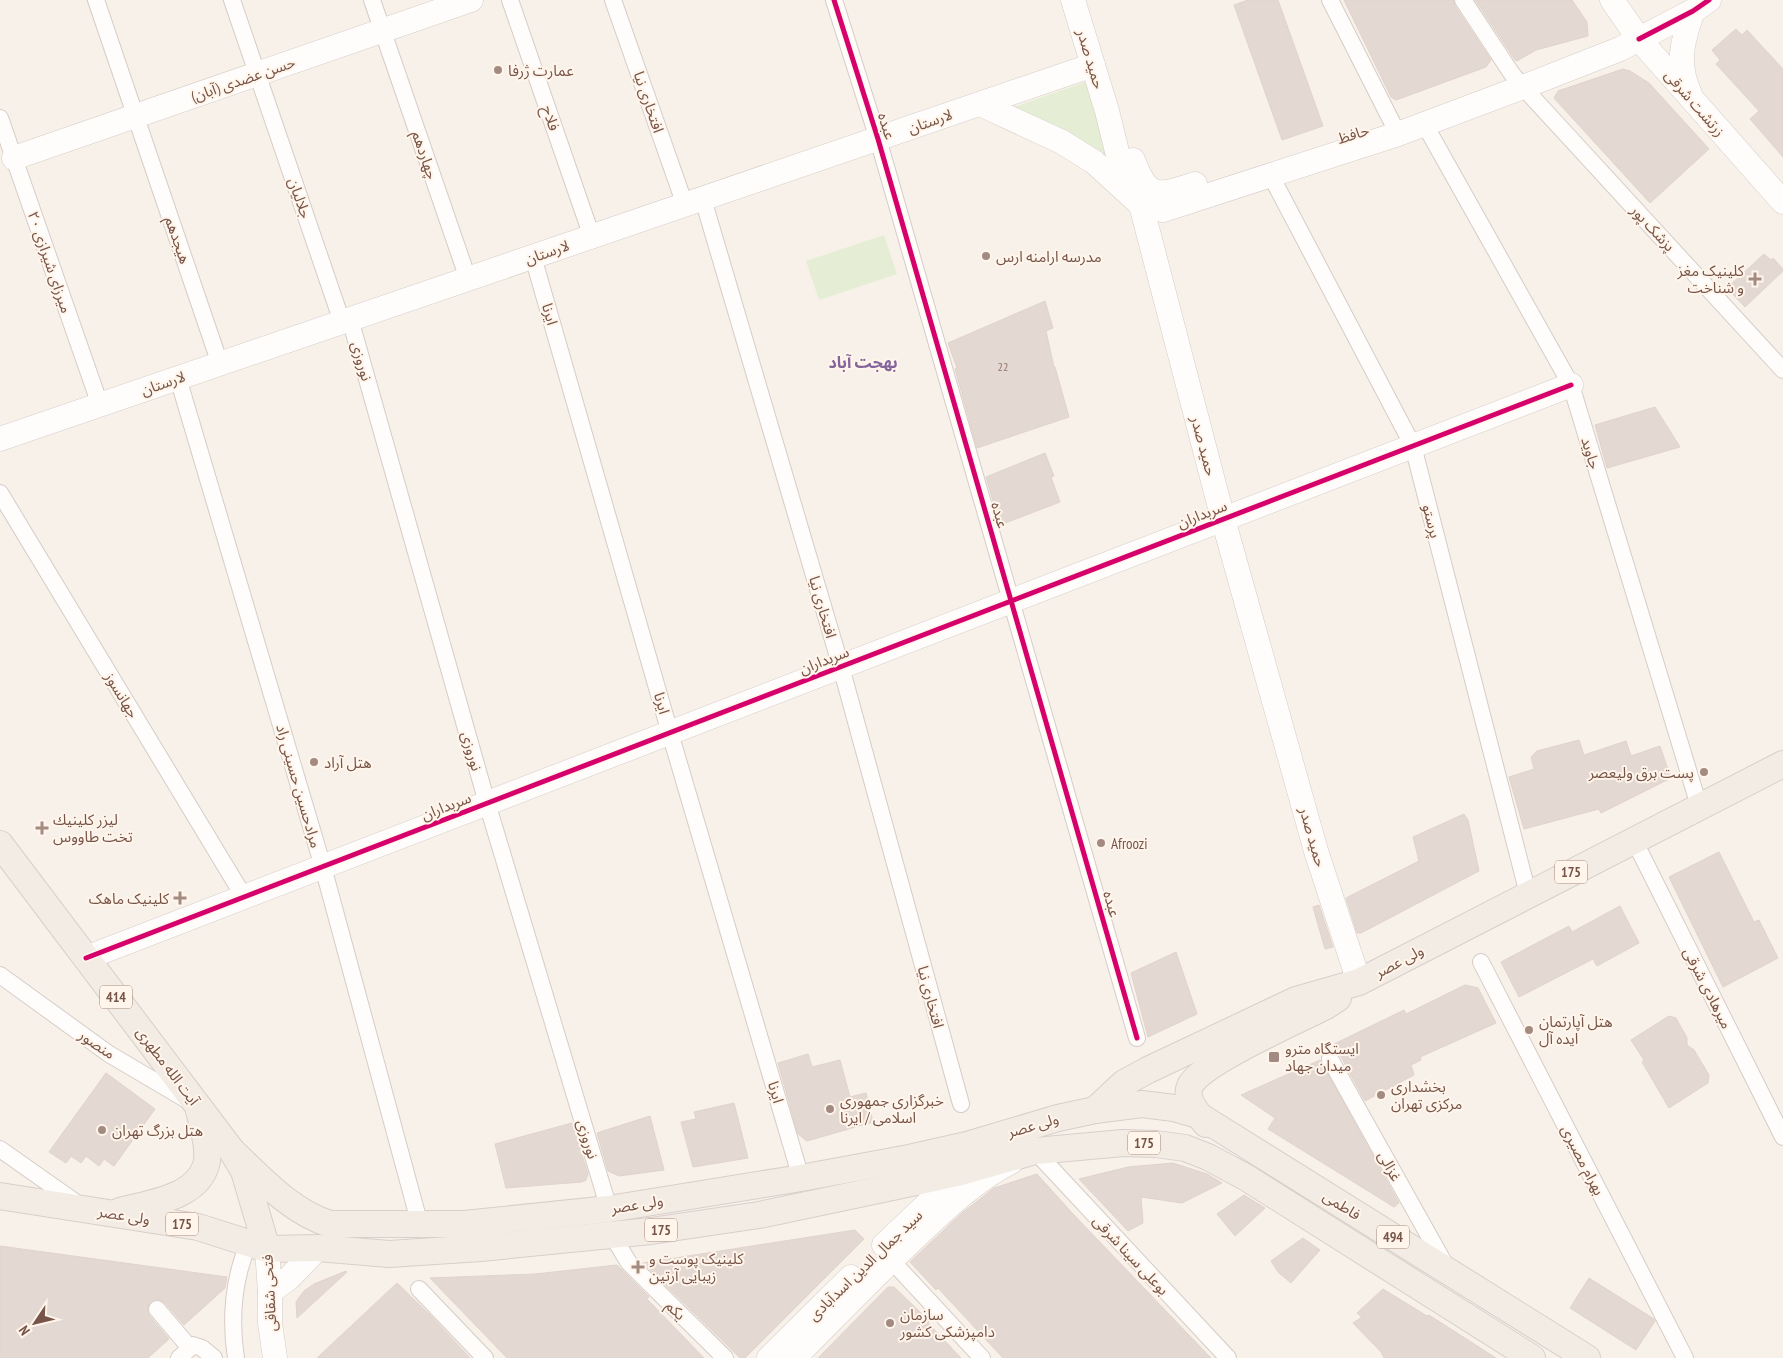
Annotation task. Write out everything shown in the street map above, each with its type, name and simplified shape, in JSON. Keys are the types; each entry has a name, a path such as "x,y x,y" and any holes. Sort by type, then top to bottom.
{"main road":[{"name":"حسن عضدی (آبان)","path":"14,158 471,0"},
{"name":"حمید صدر","path":"1073,0 1107,110 1126,184 1141,204 1223,519 1316,851 1359,982"},
{"name":"زرتشت شرقی","path":"1612,0 1639,39 1783,202"},
{"name":"حافظ","path":"1107,110 1124,135 1144,183 1155,191 1168,193 1267,168 1395,128 1518,80 1620,49 1701,5"},
{"path":"1695,104 1684,80 1682,60 1683,38 1701,5"},
{"name":"لارستان","path":"0,439 1093,65"},
{"path":"980,104 1048,135 1083,154 1107,172 1141,204"},
{"name":"حافظ","path":"1141,204 1156,209 1170,209 1267,168"},
{"name":"سربداران","path":"86,958 1571,385"},
{"name":"ولی عصر","path":"232,1151 281,1195 318,1220 337,1225 420,1225 479,1223 609,1209 801,1178 967,1145 1058,1118 1095,1110 1124,1083 1148,1070 1296,1000 1359,982 1783,764"},
{"name":"آیت الله مطهری","path":"0,844 232,1151 244,1171 259,1240"},
{"name":"494","path":"1247,1178 1199,1116 1191,1102 1189,1095 1190,1087 1207,1068 1217,1061 1326,1006 1359,982"},
{"name":"494","path":"1095,1110 1142,1104 1174,1108 1199,1116"},
{"path":"112,1213 174,1196 188,1189 195,1182 205,1167 207,1160 206,1143 198,1106"},
{"name":"فاطمی","path":"1199,1116 1587,1358"},
{"name":"ولی عصر","path":"0,1196 198,1227 259,1240 318,1248 389,1254 481,1248 612,1235 759,1214 961,1172 1035,1151 1124,1143 1165,1145 1198,1152 1247,1178"},
{"path":"961,1172 967,1161 967,1145"},
{"path":"794,1358 891,1260 964,1194 1000,1168 1035,1151"},
{"name":"سید جمال الدین اسدآبادی","path":"769,1358 961,1172"},
{"name":"فاطمی","path":"1247,1178 1532,1358"},
{"path":"899,1185 916,1186 921,1189 925,1195 926,1205"},
{"name":"فتحی شقاقی","path":"259,1240 270,1292 270,1323 275,1358"},
{"path":"270,1292 289,1278 318,1248"}],"street":[{"name":"هیجدهم","path":"96,0 220,364"},
{"name":"جلالیان","path":"232,0 346,321"},
{"name":"چهاردهم","path":"372,0 468,279"},
{"name":"فلاح","path":"510,0 592,237"},
{"name":"افتخاری نیا","path":"613,0 694,202 841,667 960,1104"},
{"name":"عبده","path":"834,0 878,139 1137,1038"},
{"path":"1330,0 1395,128"},
{"name":"پزشک پور","path":"1463,0 1518,80 1783,370"},
{"name":"میرزای شیرازی ۲۰","path":"0,118 100,405"},
{"name":"جاوید","path":"1422,118 1571,385 1699,806"},
{"name":"پرستو","path":"1267,168 1413,446 1528,894"},
{"name":"ايرنا","path":"533,257 801,1178"},
{"name":"نوروزی","path":"346,321 487,803 609,1209"},
{"name":"مرادحسین حسینی راد","path":"178,378 323,867 420,1225"},
{"name":"جهانسوز","path":"0,493 244,897"},
{"name":"میرهادی شرقی","path":"1634,840 1783,1137"},
{"name":"بهرام مصیری","path":"1481,962 1685,1358"},
{"name":"منصور","path":"0,976 109,1054 198,1106"},
{"name":"غزالی","path":"1330,1059 1450,1272"},
{"path":"0,1149 83,1208"},
{"name":"بوعلی سینا شرقی","path":"1035,1151 1228,1358"},
{"name":"یکم","path":"612,1235 628,1263 725,1358"},
{"path":"236,1358 233,1316 238,1275 259,1240"},
{"path":"891,1260 982,1358"},
{"path":"419,1289 485,1358"},
{"path":"157,1308 185,1353 193,1345 197,1345 214,1358"}],"green space":[{"path":"1088,81 1109,166 1000,112"},
{"path":"884,235 897,274 819,300 806,261"}],"building":[{"path":"1248,0 1278,0 1323,126 1282,140 1234,5"},
{"path":"1344,0 1453,0 1455,6 1491,60 1486,67 1396,100 1391,97"},
{"path":"1475,0 1572,0 1587,22 1588,36 1536,50 1517,61"},
{"path":"1736,29 1742,35 1747,30 1783,69 1783,157 1750,119 1759,111 1716,64 1720,60 1712,50"},
{"path":"1623,69 1630,71 1649,83 1709,149 1650,203 1554,98 1558,91"},
{"name":"کلینیک مغز و شناخت","path":"1764,254 1771,260 1773,258 1783,271 1745,307 1727,288"},
{"path":"1045,301 1053,328 1046,331 1054,367 1069,417 977,448 955,369 957,368 948,343"},
{"path":"1655,407 1680,447 1607,468 1595,425"},
{"path":"1045,453 1054,476 1051,477 1060,502 1000,525 986,477"},
{"path":"1579,740 1584,755 1626,741 1631,756 1660,746 1671,778 1601,813 1599,809 1524,829 1509,777 1534,769 1531,757 1537,751"},
{"path":"1464,814 1468,820 1479,871 1361,933 1357,933 1346,898 1419,861 1413,837"},
{"path":"1719,852 1754,922 1759,920 1778,958 1723,987 1669,877"},
{"path":"1319,905 1333,947 1325,949 1313,907"},
{"path":"1620,906 1639,943 1597,966 1593,959 1519,997 1501,962 1569,926 1572,932"},
{"path":"1176,952 1197,1014 1148,1037 1131,973"},
{"path":"1465,985 1478,988 1496,1023 1420,1057 1421,1060 1411,1065 1414,1075 1365,1101 1334,1044 1404,1010 1406,1014"},
{"path":"1669,1016 1676,1018 1687,1038 1687,1045 1694,1050 1709,1075 1708,1083 1669,1108 1642,1062 1644,1060 1631,1040"},
{"name":"خبرگزاری جمهوری اسلامی / ایرنا","path":"808,1054 812,1067 840,1060 850,1097 866,1093 873,1122 807,1141 798,1134 778,1063"},
{"path":"1320,1060 1399,1203 1394,1207 1268,1129 1275,1118 1241,1095"},
{"name":"هتل بزرگ تهران","path":"106,1073 155,1109 114,1166 104,1159 99,1166 86,1156 81,1163 71,1156 66,1163 49,1152"},
{"path":"734,1103 748,1158 693,1167 681,1122 696,1119 694,1112"},
{"path":"650,1116 664,1170 619,1176 608,1171 597,1133"},
{"path":"572,1123 588,1174 586,1180 582,1182 506,1188 495,1144"},
{"path":"1173,1163 1207,1174 1222,1183 1182,1203 1141,1197 1143,1223 1128,1231 1079,1179 1128,1167"},
{"path":"1037,1174 1211,1358 1003,1358 938,1288 936,1290 910,1262 962,1213 994,1188"},
{"path":"1244,1195 1265,1208 1235,1236 1217,1214"},
{"path":"855,1230 864,1239 745,1358 740,1358 643,1263"},
{"path":"1303,1238 1320,1250 1291,1283 1278,1272 1271,1261"},
{"path":"0,1246 227,1277 225,1288 184,1325 164,1302 156,1299 150,1302 147,1310 149,1315 169,1339 148,1358 0,1358"},
{"path":"617,1265 649,1297 647,1299 704,1358 507,1358 430,1278 535,1274"},
{"path":"346,1271 297,1318 296,1302 304,1291 314,1284"},
{"path":"1589,1278 1654,1319 1655,1321 1636,1350 1570,1308"},
{"path":"397,1283 470,1358 317,1358"},
{"name":"سازمان دامپزشکی کشور","path":"888,1287 894,1287 921,1313 961,1358 818,1358"},
{"path":"1383,1289 1427,1316 1429,1315 1496,1358 1384,1358 1381,1352 1353,1323 1362,1317 1357,1313"}],"cycle path":[{"path":"834,0 878,139 1137,1038"},
{"path":"1639,39 1693,11 1709,0"},
{"path":"86,958 1571,385"}],"place":[{"name":"عمارت ژرفا","path":"498,70"},
{"name":"مدرسه ارامنه ارس","path":"986,256"},
{"name":"کلینیک مغز و شناخت","path":"1755,279"},
{"name":"هتل آراد","path":"314,762"},
{"name":"پست برق ولیعصر","path":"1704,772"},
{"name":"ليزر كلينيك تخت طاووس","path":"42,828"},
{"name":"Afroozi","path":"1101,843"},
{"name":"کلینیک ماهک","path":"180,898"},
{"name":"هتل آپارتمان ایده آل","path":"1529,1030"},
{"name":"ایستگاه مترو میدان جهاد","path":"1274,1057"},
{"name":"بخشداری مرکزی تهران","path":"1381,1095"},
{"name":"خبرگزاری جمهوری اسلامی / ایرنا","path":"830,1109"},
{"name":"هتل بزرگ تهران","path":"102,1130"},
{"name":"کلینیک پوست و زیبایی آرتین","path":"638,1267"},
{"name":"سازمان دامپزشکی کشور","path":"890,1323"}],"district":[{"name":"بهجت آباد","path":"863,362"}]}
